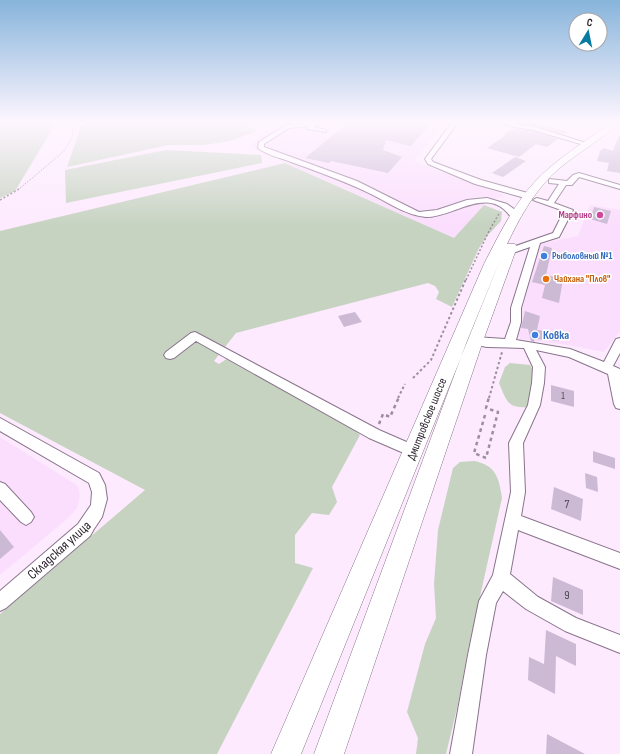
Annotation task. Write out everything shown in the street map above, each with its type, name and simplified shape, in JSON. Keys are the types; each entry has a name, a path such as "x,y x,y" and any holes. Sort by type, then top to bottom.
{"highway":[{"name":"Дмитровское шоссе","path":"329,754 474,341 510,251 549,174 571,156"},
{"name":"Дмитровское шоссе","path":"286,754 327,652 491,264 515,217 580,156"}],"street":[{"path":"282,156 354,184 418,214 427,215 439,213 474,200 495,202 536,199 563,184 569,183 575,176 579,175 620,187"},
{"path":"431,156 428,160 430,163 478,182 569,210 556,235 510,251"},
{"path":"552,181 563,184"},
{"path":"495,202 504,205 513,212 515,217"},
{"path":"506,343 516,322 516,308 536,242"},
{"path":"170,355 195,336 374,434 413,451"},
{"path":"474,341 488,344 506,343 528,345 564,351 580,356 613,372"},
{"path":"620,342 613,372 620,404"},
{"path":"461,754 477,655 488,600 501,578 518,492 516,443 534,405 539,367 528,345"},
{"name":"Складская улица","path":"0,424 94,478 100,487 100,497 97,508 93,518 84,530 0,602"},
{"path":"0,489 26,517"},
{"path":"512,520 620,561"},
{"path":"501,578 532,603 571,625 620,644"}],"path":[{"path":"0,200 22,189 39,172 50,165 59,156"},
{"path":"413,378 431,360 489,231 504,205"},
{"path":"485,414 474,453 486,458 498,412 486,408 506,343"},
{"path":"374,434 384,414 390,417 405,384"}],"shaded area":[{"path":"272,156 418,156 414,161 504,195 484,205 454,238"},
{"path":"590,205 620,210 620,331 604,352 568,345 520,339 517,330 539,244 578,236"},
{"path":"0,437 78,486 80,496 77,508 67,519 0,575"}],"green space":[{"path":"0,156 36,156 15,191 0,198"},
{"path":"71,156 117,156 67,167"},
{"path":"135,156 261,156 262,163 66,203 65,170"},
{"path":"285,163 454,238 484,205 502,212 501,221 487,236 479,248 452,307 436,299 439,292 435,286 428,283 236,333 214,361 219,364 228,358 344,421 360,435 332,487 337,502 329,515 312,513 295,535 295,563 313,568 217,754 0,754 0,614 145,490 0,413 0,231"},
{"path":"510,363 530,365 535,374 527,407 511,405 499,383 505,367"},
{"path":"474,461 492,469 498,479 502,498 446,754 416,754 418,738 407,712 425,644 436,618 434,584 438,530 453,468 460,462"}],"building":[{"path":"307,156 402,157 388,173 331,161 329,163 305,158"},
{"path":"598,156 620,156 620,173 607,171 609,163 597,161"},
{"path":"515,157 526,161 503,177 492,173"},
{"name":"Марфино","path":"594,207 611,211 607,224 590,219"},
{"path":"544,246 552,248 546,275 563,279 559,303 542,298 545,285 532,282"},
{"path":"525,311 540,316 537,330 555,332 559,341 535,339 534,342 531,341 528,329 521,328"},
{"path":"355,312 362,322 344,327 338,316"},
{"path":"551,385 574,391 574,407 551,401"},
{"path":"593,451 615,458 615,469 593,462"},
{"path":"585,473 597,477 598,492 586,488"},
{"path":"554,487 583,499 581,521 551,509"},
{"path":"0,530 14,547 0,559"},
{"path":"553,577 583,590 583,615 551,601"},
{"path":"546,630 576,644 576,666 556,656 555,694 528,680 529,657 544,664"},
{"path":"547,734 585,754 546,754"}],"place":[{"name":"Марфино","path":"600,215"},
{"name":"Рыболовный №1","path":"544,256"},
{"name":"Чайхана \"Плов\"","path":"546,279"},
{"name":"Ковка","path":"535,335"}]}
